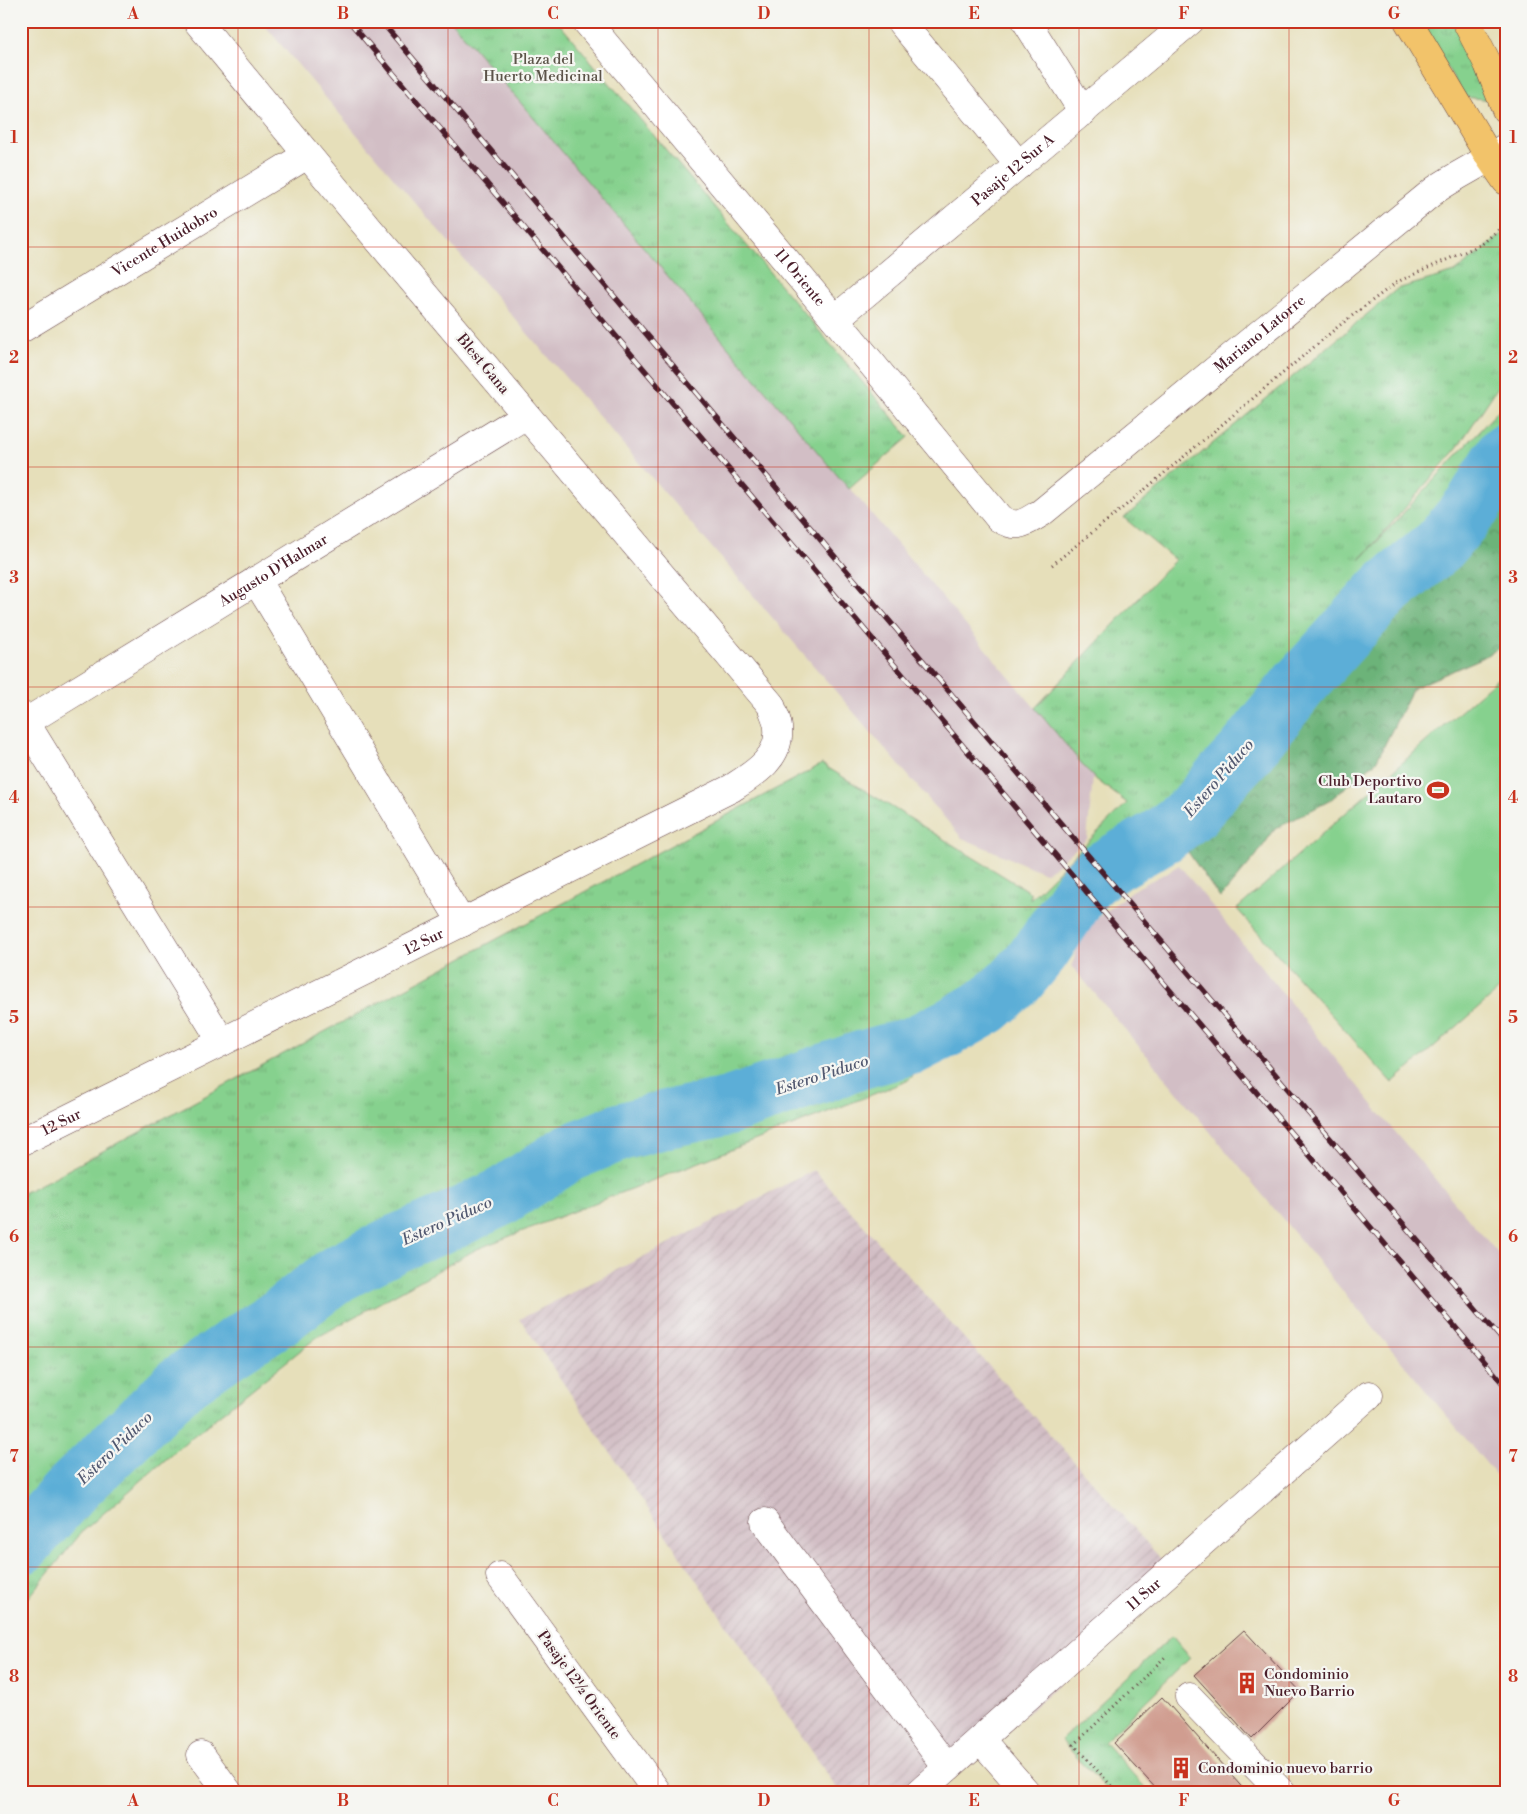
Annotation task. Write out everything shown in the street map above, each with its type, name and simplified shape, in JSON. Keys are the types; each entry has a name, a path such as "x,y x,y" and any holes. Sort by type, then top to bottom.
{"main road":[{"path":"1408,21 1498,152 1506,180"},
{"path":"1466,21 1488,64 1506,110"}],"street":[{"name":"Blest Gana","path":"197,21 307,155 771,705"},
{"name":"11 Oriente","path":"586,21 836,319 998,518 1008,524 1017,525"},
{"path":"900,21 1019,165"},
{"path":"1026,21 1083,112"},
{"name":"Pasaje 12 Sur A","path":"836,319 1190,21"},
{"name":"Mariano Latorre","path":"1017,525 1041,513 1435,190 1498,152"},
{"name":"Vicente Huidobro","path":"21,329 307,155"},
{"name":"Augusto D'Halmar","path":"23,721 526,415"},
{"path":"256,580 462,922"},
{"name":"12 Sur","path":"21,1142 732,788 755,773 771,757 778,744 778,727 771,705"},
{"path":"23,721 222,1042"},
{"name":"11 Sur","path":"919,1793 1369,1395"},
{"path":"765,1522 947,1768"},
{"name":"Pasaje 12½ Oriente","path":"500,1576 658,1793"},
{"path":"1190,1697 1282,1793"},
{"path":"980,1739 1027,1793"},
{"path":"202,1755 229,1793"}],"path":[{"path":"1052,565 1130,502 1340,325 1397,282 1482,244 1506,223"},
{"path":"1118,1793 1074,1745 1165,1657"}],"shaded area":[{"path":"261,21 452,21 1093,777 1087,839 1045,873 962,838 398,183"},
{"path":"1179,865 1381,1115 1506,1263 1506,1487 1072,966 1077,949 1085,933 1097,919 1131,891"},
{"path":"814,1170 1179,1579 936,1793 840,1793 520,1319"}],"green space":[{"name":"Plaza del Huerto Medicinal","path":"451,21 557,21 909,437 849,489"},
{"path":"1419,21 1453,21 1492,100 1465,97"},
{"path":"1504,233 1506,235 1506,375 1457,448 1360,560 1506,402 1506,512 1207,805 1008,994 907,1081 477,1249 316,1338 187,1441 82,1532 21,1607 21,1194 822,764 1031,893 1030,899 1127,803 1093,777 1035,708 1175,560 1124,518 1397,289 1455,272"},
{"path":"1506,481 1506,644 1482,658 1413,688 1376,762 1329,801 1275,829 1256,856 1220,898 1181,842 1204,834 1284,719 1368,632 1459,543"},
{"name":"Club Deportivo Lautaro","path":"1506,671 1506,984 1392,1083 1237,909"},
{"path":"1172,1636 1190,1658 1104,1742 1150,1793 1110,1793 1061,1740"}],"building":[{"name":"Condominio Nuevo Barrio","path":"1244,1630 1300,1691 1252,1739 1194,1675"},
{"name":"Condominio nuevo barrio","path":"1162,1697 1247,1793 1160,1793 1114,1743"}],"waterway":[{"name":"Estero Piduco","path":"21,1546 69,1492 180,1384 277,1319 337,1274 395,1244 501,1197 569,1153 620,1132 667,1119 729,1106 861,1060 914,1045 987,1006 1017,980 1041,951 1085,885 1101,871 1163,835 1194,811 1245,753 1298,686 1384,591 1440,545 1474,504 1506,452"}],"railway":[{"path":"349,21 1506,1387"},
{"path":"381,21 1080,846 1506,1344"}],"place":[{"name":"Club Deportivo Lautaro","path":"1438,790"},
{"name":"Condominio Nuevo Barrio","path":"1247,1683"},
{"name":"Condominio nuevo barrio","path":"1181,1768"}]}
